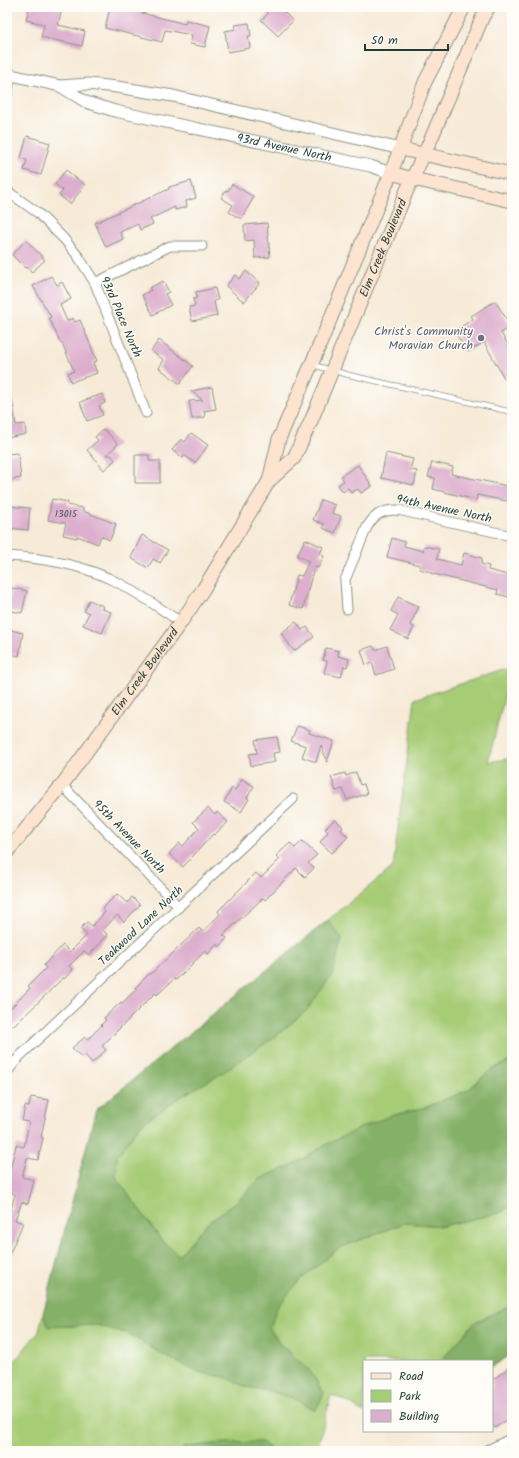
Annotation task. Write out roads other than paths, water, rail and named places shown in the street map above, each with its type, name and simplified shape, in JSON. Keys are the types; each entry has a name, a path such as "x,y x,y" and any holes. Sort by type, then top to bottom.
{"main road":[{"name":"Elm Creek Boulevard","path":"269,481 279,439 312,364 401,149 425,82 464,7"},
{"name":"Elm Creek Boulevard","path":"7,852 62,785 181,622 204,588 269,481 294,458 470,44 483,16 489,7"},
{"name":"93rd Avenue North","path":"401,149 512,174"},
{"name":"93rd Avenue North","path":"391,173 512,201"}],"street":[{"name":"93rd Avenue North","path":"9,74 60,86 88,84 173,96 401,149"},
{"path":"7,94 9,74"},
{"name":"93rd Avenue North","path":"60,86 86,102 115,111 370,166 391,173"},
{"name":"93rd Place North","path":"7,191 38,213 64,238 78,256 95,283 146,413"},
{"path":"95,283 170,246 202,246"},
{"name":"94th Avenue North","path":"346,609 346,580 367,527 372,519 379,513 388,510 398,510 512,536"},
{"path":"7,556 50,560 79,567 108,578 136,593 181,622"},
{"name":"95th Avenue North","path":"62,785 179,907"},
{"name":"Teakwood Lane North","path":"7,1072 20,1056 293,798"},
{"path":"486,1451 512,1438"}],"lane":[{"path":"312,364 512,412"}],"place":[{"name":"Christ's Community Moravian Church","path":"481,338"}]}
